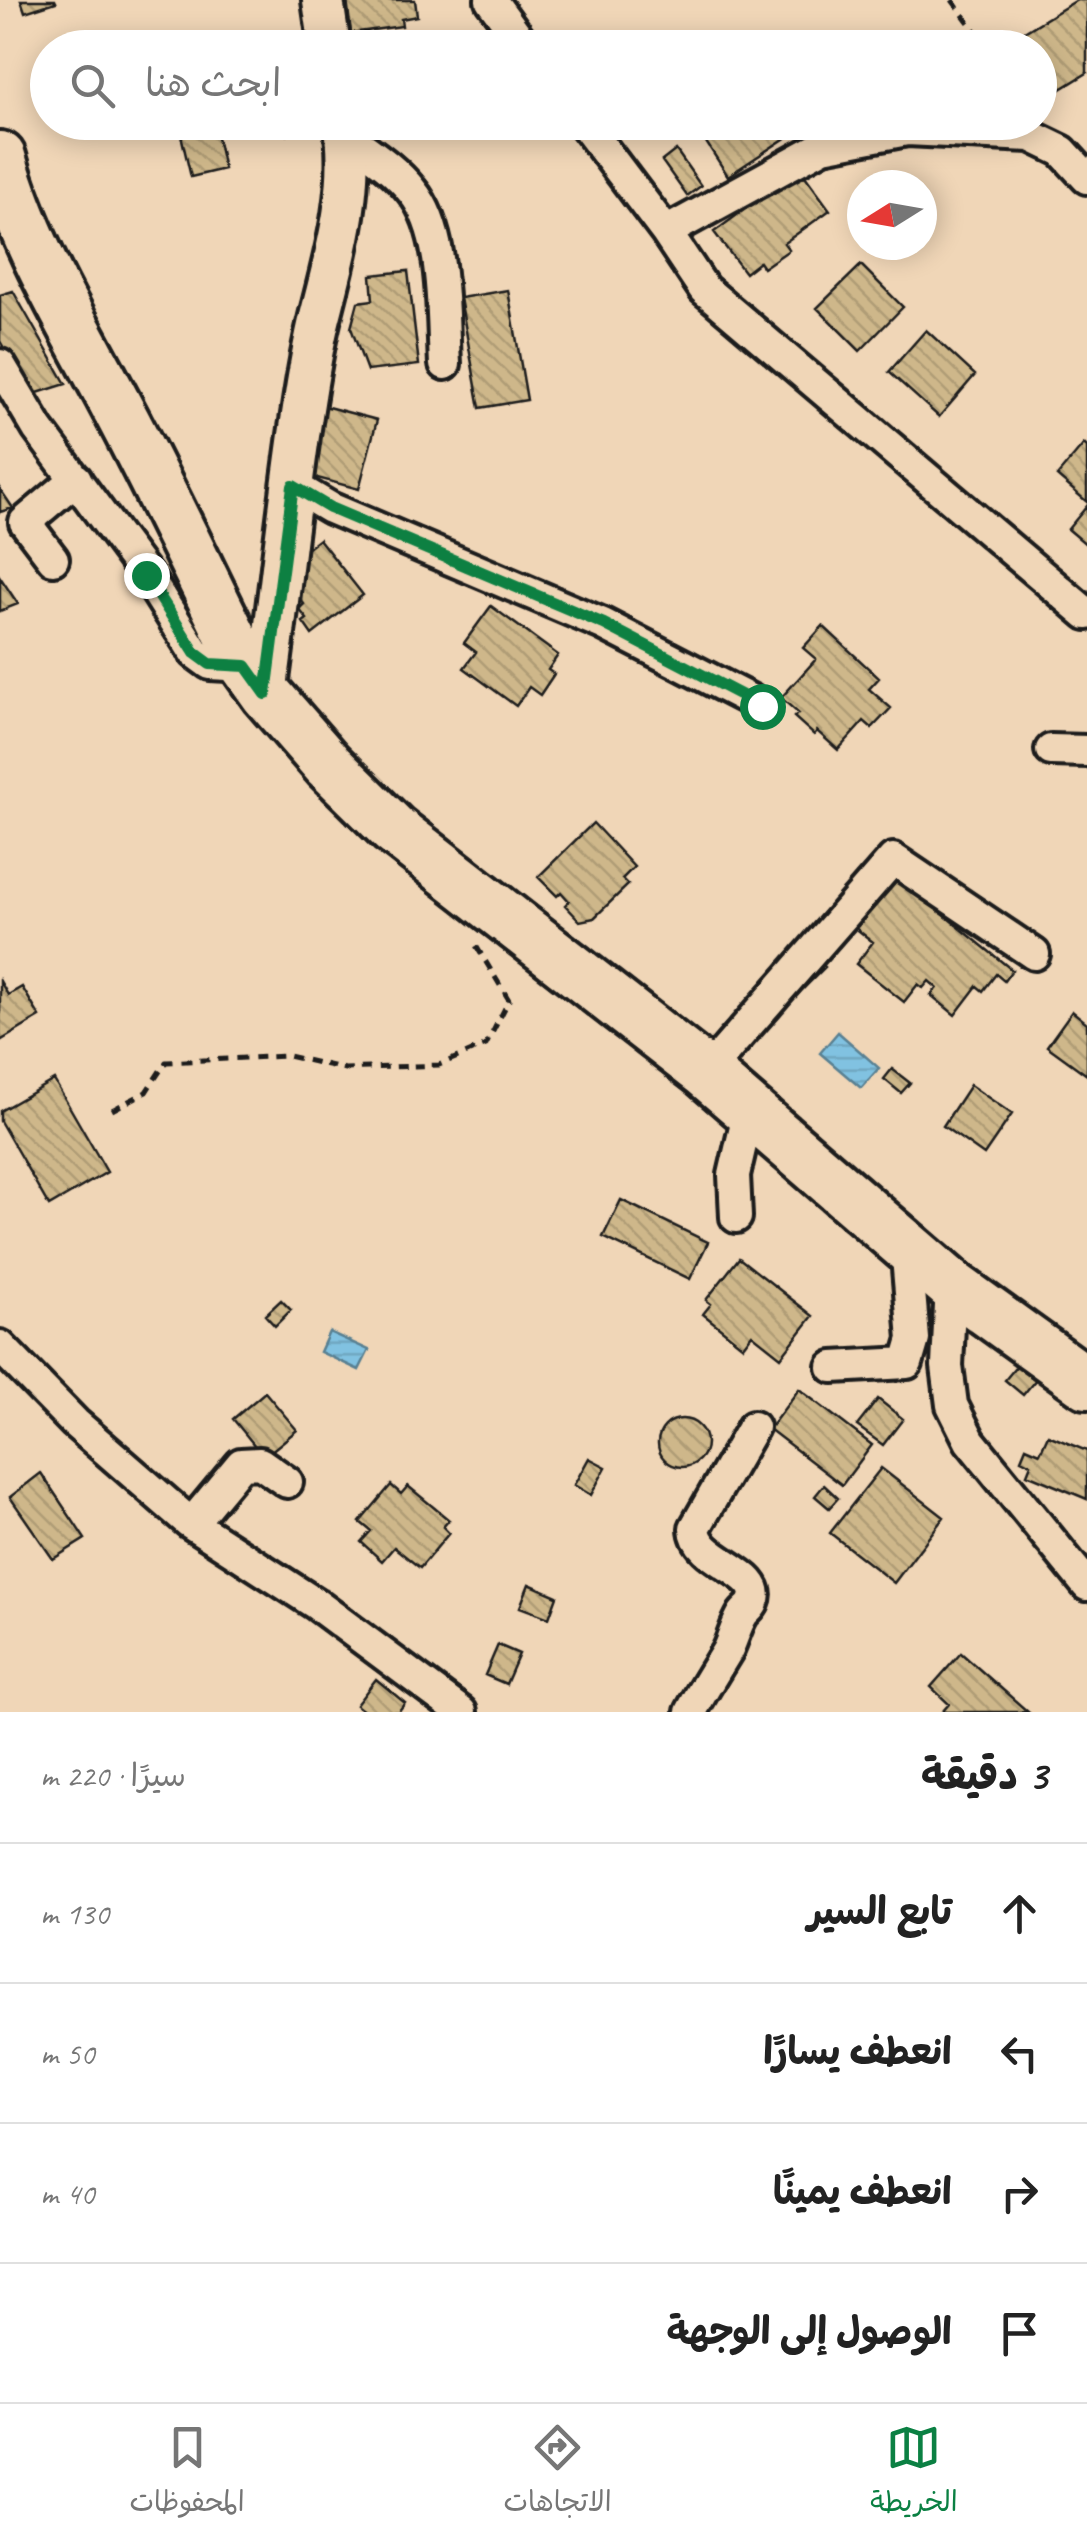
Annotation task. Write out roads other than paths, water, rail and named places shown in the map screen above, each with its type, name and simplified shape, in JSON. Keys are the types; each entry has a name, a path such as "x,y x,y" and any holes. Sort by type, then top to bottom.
{"main road":[{"path":"0,157 10,191 48,276 256,680 328,765 392,829 512,909 951,1285 1087,1382"}],"street":[{"path":"323,0 327,30"},
{"path":"492,0 513,30"},
{"path":"0,364 38,429 146,575 195,653 210,664 256,680 316,341 338,248 344,140"},
{"path":"357,140 414,193 430,220 441,284 445,364"},
{"path":"597,140 704,289 1087,614"},
{"path":"666,232 823,146 854,140"},
{"path":"1039,140 1062,151 1087,178"},
{"path":"53,559 12,530 76,480"},
{"path":"293,486 330,508 604,624 762,706"},
{"path":"1051,750 1087,750"},
{"path":"706,1073 893,859 1034,954"},
{"path":"706,1073 755,1032"},
{"path":"736,1217 734,1175 749,1110"},
{"path":"834,1367 906,1363 914,1339 906,1245"},
{"path":"951,1285 947,1366 952,1405 970,1441 1087,1586"},
{"path":"0,1346 76,1423 192,1523 316,1604 461,1712"},
{"path":"690,1712 728,1650 742,1615 754,1602 754,1591 747,1578 702,1549 695,1540 694,1528 754,1427"},
{"path":"192,1523 242,1464 260,1463 287,1482"}],"water":[{"path":"838,1032 879,1068 861,1088 820,1053"},
{"path":"329,1332 369,1350 359,1370 320,1352"}]}
